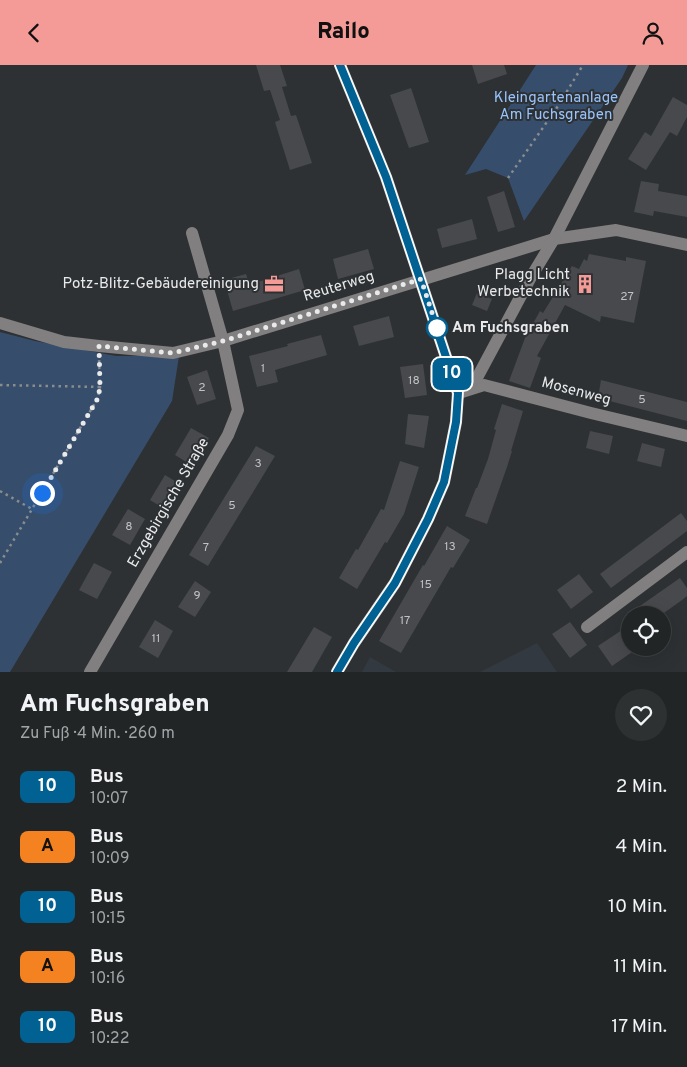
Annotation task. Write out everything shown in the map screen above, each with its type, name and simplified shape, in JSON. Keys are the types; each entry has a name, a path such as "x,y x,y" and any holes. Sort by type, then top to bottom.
{"main road":[{"path":"337,672 354,643 395,583 428,519 444,482 456,422 458,393 386,177 340,65"}],"street":[{"path":"458,393 478,376 531,277 554,239 644,65"},
{"name":"Reuterweg","path":"0,323 64,342 173,353 223,341 554,239 616,230 687,245"},
{"name":"Erzgebirgische Straße","path":"90,672 228,435 238,410 223,341 192,233"},
{"name":"Mosenweg","path":"458,393 484,385 687,436"},
{"path":"587,627 687,552"}],"path":[{"path":"508,178 558,106 583,65"},
{"path":"0,563 98,398 100,387 99,346"},
{"path":"0,385 100,387"},
{"path":"0,491 32,509"}],"shaded area":[{"path":"537,643 557,672 480,672"},
{"path":"370,657 396,672 362,672"}],"green space":[{"name":"Kleingartenanlage Am Fuchsgraben","path":"536,65 628,65 622,78 524,221 508,178 486,169 465,175"},
{"path":"0,332 35,341 116,356 179,356 172,401 10,672 0,672"}],"building":[{"path":"256,65 280,65 287,86 282,87 291,116 296,115 312,163 290,170 275,122 280,120 270,90 264,91"},
{"path":"472,65 504,65 507,74 478,84"},
{"path":"411,88 429,142 409,148 390,95"},
{"path":"673,97 687,105 687,117 677,136 670,132 646,170 628,159 645,132 651,136"},
{"path":"641,181 659,184 658,191 687,196 687,217 654,211 653,216 634,212"},
{"path":"504,191 515,227 498,232 487,197"},
{"path":"472,219 477,239 442,248 437,229"},
{"path":"368,249 374,269 338,279 333,259"},
{"path":"589,254 626,261 626,257 646,261 634,323 601,316 600,322 565,305 537,356 541,358 530,388 509,381 525,338 540,311 543,313 572,266 579,269 584,259 587,261"},
{"path":"299,269 305,290 233,311 224,280 246,274 249,283"},
{"path":"477,293 492,299 487,311 472,305"},
{"path":"389,316 394,337 359,346 353,326"},
{"path":"321,335 327,355 275,370 278,382 257,387 249,356"},
{"path":"423,364 427,395 405,398 400,367"},
{"path":"207,370 216,399 197,405 187,377"},
{"path":"601,380 687,402 687,421 598,398"},
{"path":"502,404 523,411 507,467 487,524 465,516 488,459 496,430 494,429"},
{"path":"408,414 429,416 424,448 405,444"},
{"path":"191,428 209,438 193,466 175,455"},
{"path":"590,431 613,436 609,454 586,448"},
{"path":"642,443 665,449 661,467 637,461"},
{"path":"256,446 275,456 208,566 189,555"},
{"path":"400,461 419,467 404,514 357,589 339,578 356,549 358,550 381,509 384,510"},
{"path":"165,475 183,486 168,511 150,500"},
{"path":"128,509 145,519 130,545 112,535"},
{"path":"681,513 687,521 687,531 611,588 600,574"},
{"path":"447,526 470,540 453,568 451,567 401,653 379,641"},
{"path":"94,563 112,572 97,599 79,590"},
{"path":"579,574 593,592 571,609 557,590"},
{"path":"680,578 687,588 687,596 671,608 671,606 640,606"},
{"path":"195,581 211,592 195,617 178,607"},
{"path":"155,620 173,631 158,658 139,647"},
{"path":"570,622 587,645 570,658 552,634"},
{"path":"314,627 332,637 312,672 287,672"},
{"path":"621,631 621,656 626,656 612,666 598,646"}],"bus line":[{"name":"10","path":"337,672 354,643 395,583 428,519 444,482 456,422 458,393 386,177 340,65"}],"place":[{"name":"Potz-Blitz-Gebäudereinigung","path":"274,284"},
{"name":"Plagg Licht Werbetechnik","path":"585,284"},
{"name":"Am Fuchsgraben","path":"437,328"}],"route":[{"path":"42,493 98,398 100,387 99,346 173,353 223,341 421,279 437,328"}]}
